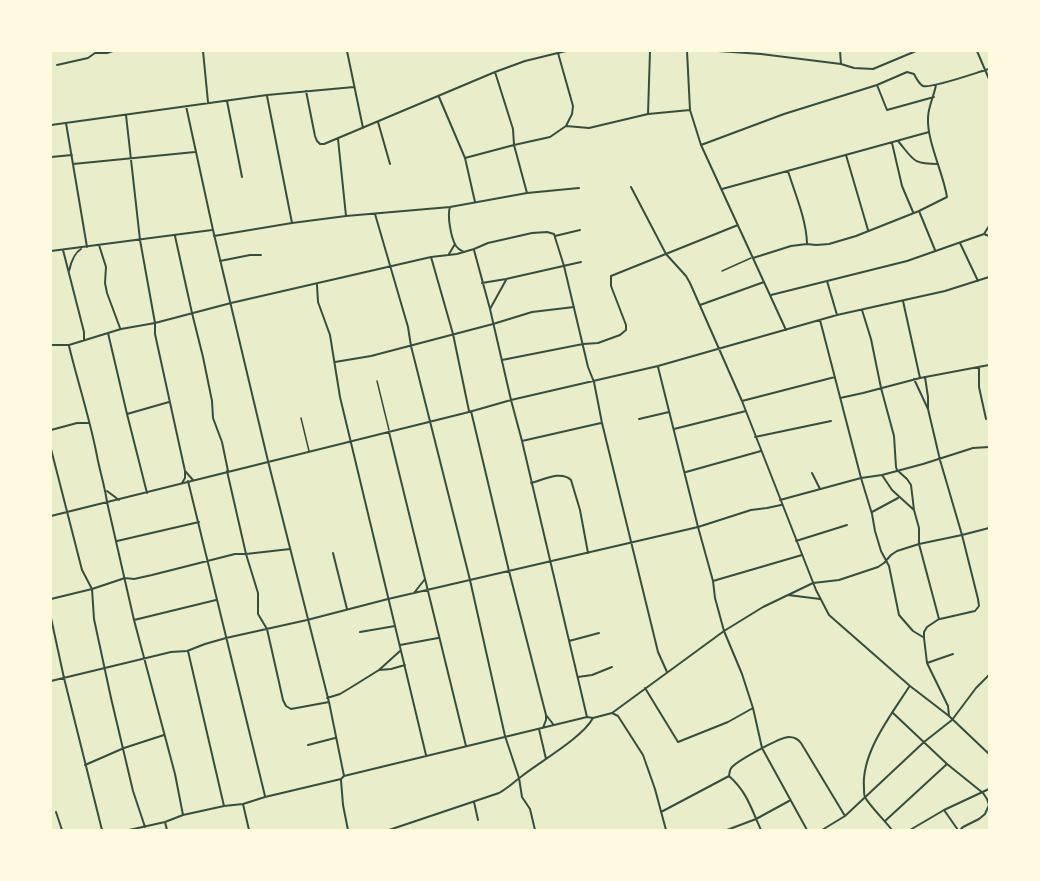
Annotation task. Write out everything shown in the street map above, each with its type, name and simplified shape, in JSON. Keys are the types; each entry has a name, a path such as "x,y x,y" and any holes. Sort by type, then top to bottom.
{"street":[{"path":"57,65 88,58 95,52 113,51"},
{"path":"203,51 208,102"},
{"path":"347,51 363,128"},
{"path":"306,91 315,136 320,144 324,144 495,72 525,61 566,51"},
{"path":"648,114 650,51"},
{"path":"687,51 690,110 701,146 786,330"},
{"path":"718,51 761,52 854,68 873,69 916,51"},
{"path":"840,51 841,64"},
{"path":"977,51 989,79"},
{"path":"465,158 550,137 566,126 573,106 558,53"},
{"path":"701,146 784,114 877,85 907,72 914,74 920,85 924,86 936,85 987,70"},
{"path":"495,72 513,129 514,145 527,193"},
{"path":"877,85 887,110 934,97"},
{"path":"753,258 790,246 829,244 856,236 919,211 947,197 929,132 929,111 936,85"},
{"path":"51,124 208,102 354,87"},
{"path":"267,95 292,223"},
{"path":"439,96 465,158 475,202"},
{"path":"227,101 242,177"},
{"path":"186,106 214,236 329,702 348,830"},
{"path":"566,126 588,128 648,114 690,110"},
{"path":"126,115 140,240 155,334 185,471 182,483"},
{"path":"378,122 390,164"},
{"path":"66,123 87,247"},
{"path":"722,189 929,132"},
{"path":"338,139 346,216"},
{"path":"898,141 916,162 938,164"},
{"path":"892,143 902,186 914,213"},
{"path":"73,164 197,152"},
{"path":"51,157 72,155"},
{"path":"846,155 868,230"},
{"path":"788,171 804,222 807,244"},
{"path":"631,187 666,254 686,276 700,304 742,401 813,583 829,615 910,686 949,716 989,754"},
{"path":"214,236 292,223 450,207 527,193 579,188"},
{"path":"450,207 448,219 455,244 457,248 465,252"},
{"path":"919,211 935,250"},
{"path":"375,214 408,327 470,580 505,736 519,778 520,791 530,809 535,830"},
{"path":"502,360 598,343 620,335 626,330 611,286 611,276 738,225"},
{"path":"771,295 907,261 984,234 989,226"},
{"path":"51,251 213,230"},
{"path":"51,345 69,345 121,329 155,323 390,266 465,252 488,243 532,233 547,232 554,235 580,230"},
{"path":"984,234 989,236"},
{"path":"554,235 564,266 588,367 594,382 658,652 667,672"},
{"path":"175,236 203,357 213,418 222,442 246,554 258,593 258,614 267,629 283,700 291,709 329,702"},
{"path":"960,243 978,281"},
{"path":"448,254 455,244"},
{"path":"99,245 106,267 107,292 121,329"},
{"path":"69,271 77,252 87,247"},
{"path":"474,249 587,717"},
{"path":"63,250 84,332 84,340"},
{"path":"220,261 261,255"},
{"path":"431,257 453,334 470,412 546,715 541,729 546,759"},
{"path":"482,283 581,262"},
{"path":"51,516 511,400 658,366 837,315 945,291 989,277"},
{"path":"490,309 506,279"},
{"path":"827,281 837,315"},
{"path":"700,304 764,282"},
{"path":"317,284 318,302 330,335 340,397 426,755"},
{"path":"903,301 920,378"},
{"path":"335,362 411,346 532,312 574,307"},
{"path":"861,309 871,339 895,439 897,470 911,485 919,528 919,544 939,619"},
{"path":"820,320 872,512 875,531 885,561 889,566 899,615 924,638"},
{"path":"108,333 147,493"},
{"path":"69,345 95,441 134,620 175,774 183,815"},
{"path":"840,398 914,379 989,365"},
{"path":"658,366 724,631 742,674 762,748 807,830"},
{"path":"979,367 979,387 986,419"},
{"path":"742,401 835,377"},
{"path":"925,377 928,409"},
{"path":"914,379 928,409 979,606 975,611 939,619 927,627 924,632 927,663 948,706 949,716"},
{"path":"127,414 169,402"},
{"path":"674,429 746,411"},
{"path":"639,419 669,412"},
{"path":"755,437 831,421"},
{"path":"51,430 76,423 89,423"},
{"path":"522,441 602,423"},
{"path":"389,432 466,746"},
{"path":"780,500 940,460 973,448 989,447"},
{"path":"51,449 82,570 92,589 94,619 133,791 145,827"},
{"path":"684,473 761,451"},
{"path":"185,471 193,480"},
{"path":"812,472 820,489"},
{"path":"531,483 561,475 571,480 580,510 588,553"},
{"path":"882,475 899,497 914,510"},
{"path":"188,481 265,797"},
{"path":"106,489 120,500"},
{"path":"872,512 899,497"},
{"path":"51,681 171,652 188,651 226,638 715,523 746,511 781,505"},
{"path":"117,541 199,522"},
{"path":"796,540 848,525"},
{"path":"129,830 165,822 183,815 243,804 426,755 612,713 724,631 788,595 813,583 839,580 878,567 897,551 989,528"},
{"path":"51,599 125,578 134,579 235,554 290,549"},
{"path":"333,553 347,609"},
{"path":"712,581 802,555"},
{"path":"414,593 426,578"},
{"path":"788,595 820,599"},
{"path":"134,620 217,600"},
{"path":"51,618 102,830"},
{"path":"360,632 395,626"},
{"path":"569,640 599,633"},
{"path":"399,645 439,638"},
{"path":"188,651 224,806"},
{"path":"327,698 339,694 379,670 401,651"},
{"path":"927,663 953,654"},
{"path":"379,670 405,665"},
{"path":"578,676 592,675 612,668"},
{"path":"822,830 845,816 924,741 952,720 989,675"},
{"path":"892,830 864,797 863,782 870,752 910,686"},
{"path":"645,688 678,742 728,722 753,708"},
{"path":"893,712 947,764 983,793 989,805 985,814 959,830 944,810"},
{"path":"612,713 618,716 641,750 666,830"},
{"path":"546,715 555,725"},
{"path":"389,830 399,829 509,788 584,730 593,718"},
{"path":"85,765 124,748 165,735"},
{"path":"308,745 336,737"},
{"path":"662,812 729,776 733,766 762,748 789,737 801,743 845,816"},
{"path":"885,821 947,764"},
{"path":"729,776 746,795 761,830"},
{"path":"910,830 918,828 944,810 989,789"},
{"path":"727,830 756,819 790,801"},
{"path":"474,802 478,820"},
{"path":"243,804 249,830"},
{"path":"56,812 62,830"},
{"path":"165,822 167,830"}],"lane":[{"path":"722,271 753,258"},
{"path":"377,381 389,432"},
{"path":"301,418 309,451"}]}
